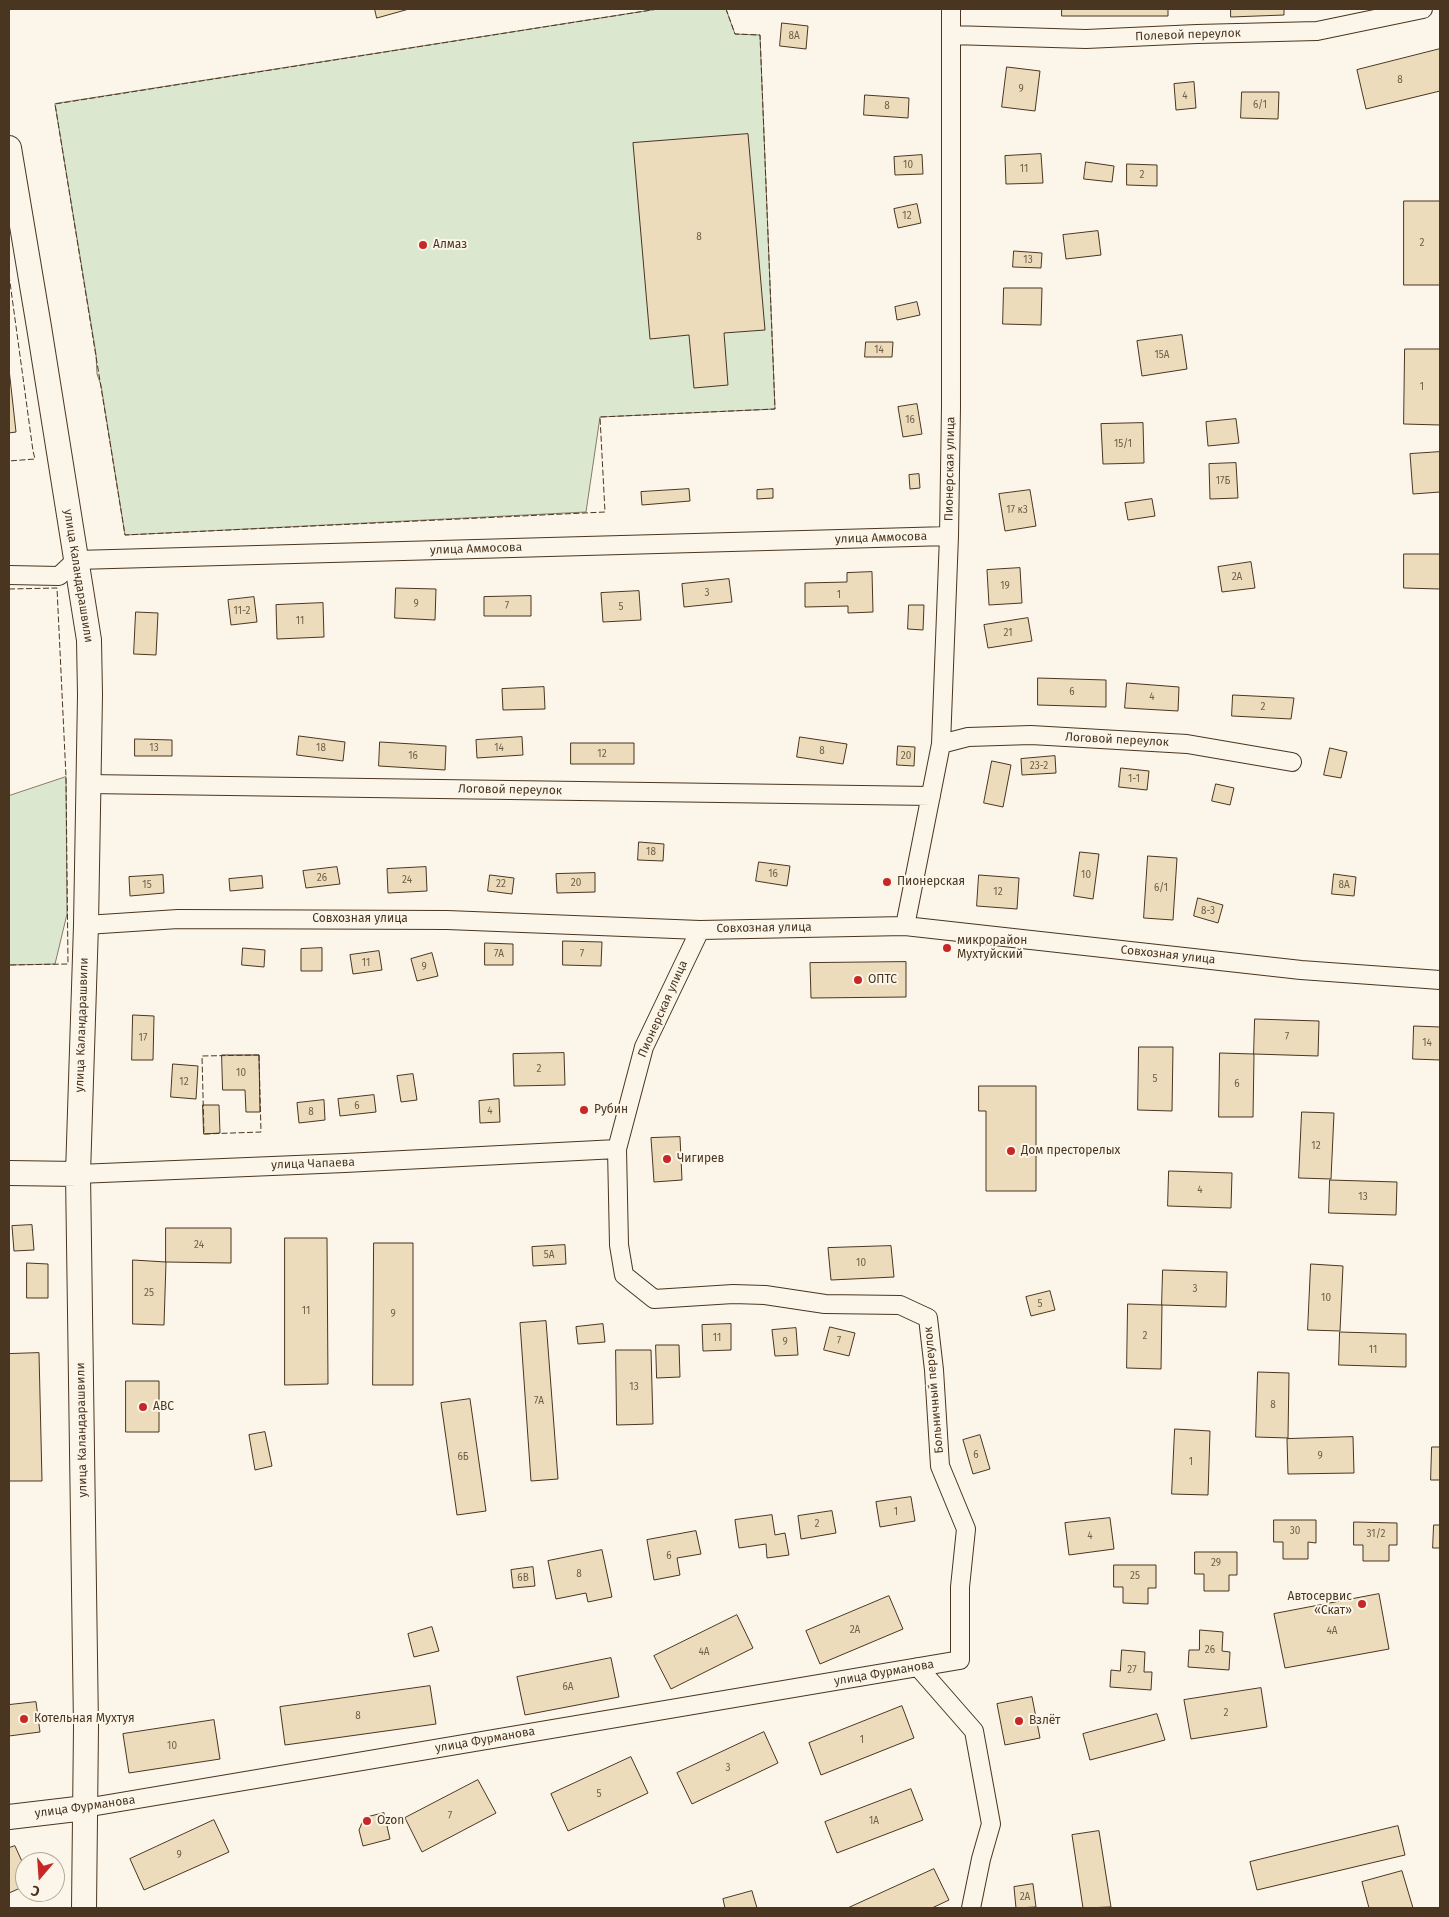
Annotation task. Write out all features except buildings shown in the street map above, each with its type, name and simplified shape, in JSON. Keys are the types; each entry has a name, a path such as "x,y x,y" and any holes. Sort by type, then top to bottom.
{"main road":[{"name":"улица Каландарашвили","path":"9,148 89,640 86,925 78,1174 86,1727 84,1908"},
{"name":"улица Чапаева","path":"9,1173 78,1174"},
{"name":"улица Фурманова","path":"9,1817 85,1808"}],"street":[{"name":"Пионерская улица","path":"905,926 941,744 949,536 951,407 951,9"},
{"name":"Полевой переулок","path":"951,35 1086,40 1197,34 1317,31 1423,9"},
{"name":"улица Аммосова","path":"76,560 949,536"},
{"path":"9,575 59,576 76,560"},
{"name":"Логовой переулок","path":"941,744 968,738 1031,735 1187,744 1292,762"},
{"name":"Логовой переулок","path":"88,784 931,796"},
{"name":"Совхозная улица","path":"86,925 178,919 437,920 700,930 905,926 1301,970 1440,980"},
{"name":"Пионерская улица","path":"617,1149 644,1047 700,930"},
{"name":"улица Чапаева","path":"78,1174 617,1149"},
{"name":"Больничный переулок","path":"617,1149 619,1245 624,1275 654,1299 765,1295 824,1304 900,1305 928,1318 934,1370 940,1466 966,1529 960,1587 960,1660"},
{"name":"улица Фурманова","path":"85,1808 960,1660"},
{"path":"918,1667 974,1731 991,1824 981,1859 971,1908"}],"green space":[{"name":"Алмаз","path":"658,9 726,9 735,34 760,35 775,409 600,417 586,512 125,535 101,385 97,374 96,354 55,104"},
{"path":"66,777 67,914 55,964 9,965 9,796"}],"fence":[{"path":"658,9 55,104 125,535 605,512 600,417 775,409 760,35 735,34 726,9"},
{"path":"9,275 35,459 9,461"},
{"path":"9,589 57,588 66,777 68,964 9,965"},
{"path":"259,1055 261,1132 204,1134 202,1056 259,1055"}],"place":[{"name":"Алмаз","path":"423,245"},
{"name":"Пионерская","path":"887,882"},
{"name":"микрорайон Мухтуйский","path":"947,948"},
{"name":"ОПТС","path":"858,980"},
{"name":"Рубин","path":"584,1110"},
{"name":"Дом престорелых","path":"1011,1151"},
{"name":"Чигирев","path":"667,1159"},
{"name":"ABC","path":"143,1407"},
{"name":"Автосервис «Скат»","path":"1362,1604"},
{"name":"Котельная Мухтуя","path":"24,1719"},
{"name":"Взлёт","path":"1019,1721"},
{"name":"Ozon","path":"367,1821"}]}
